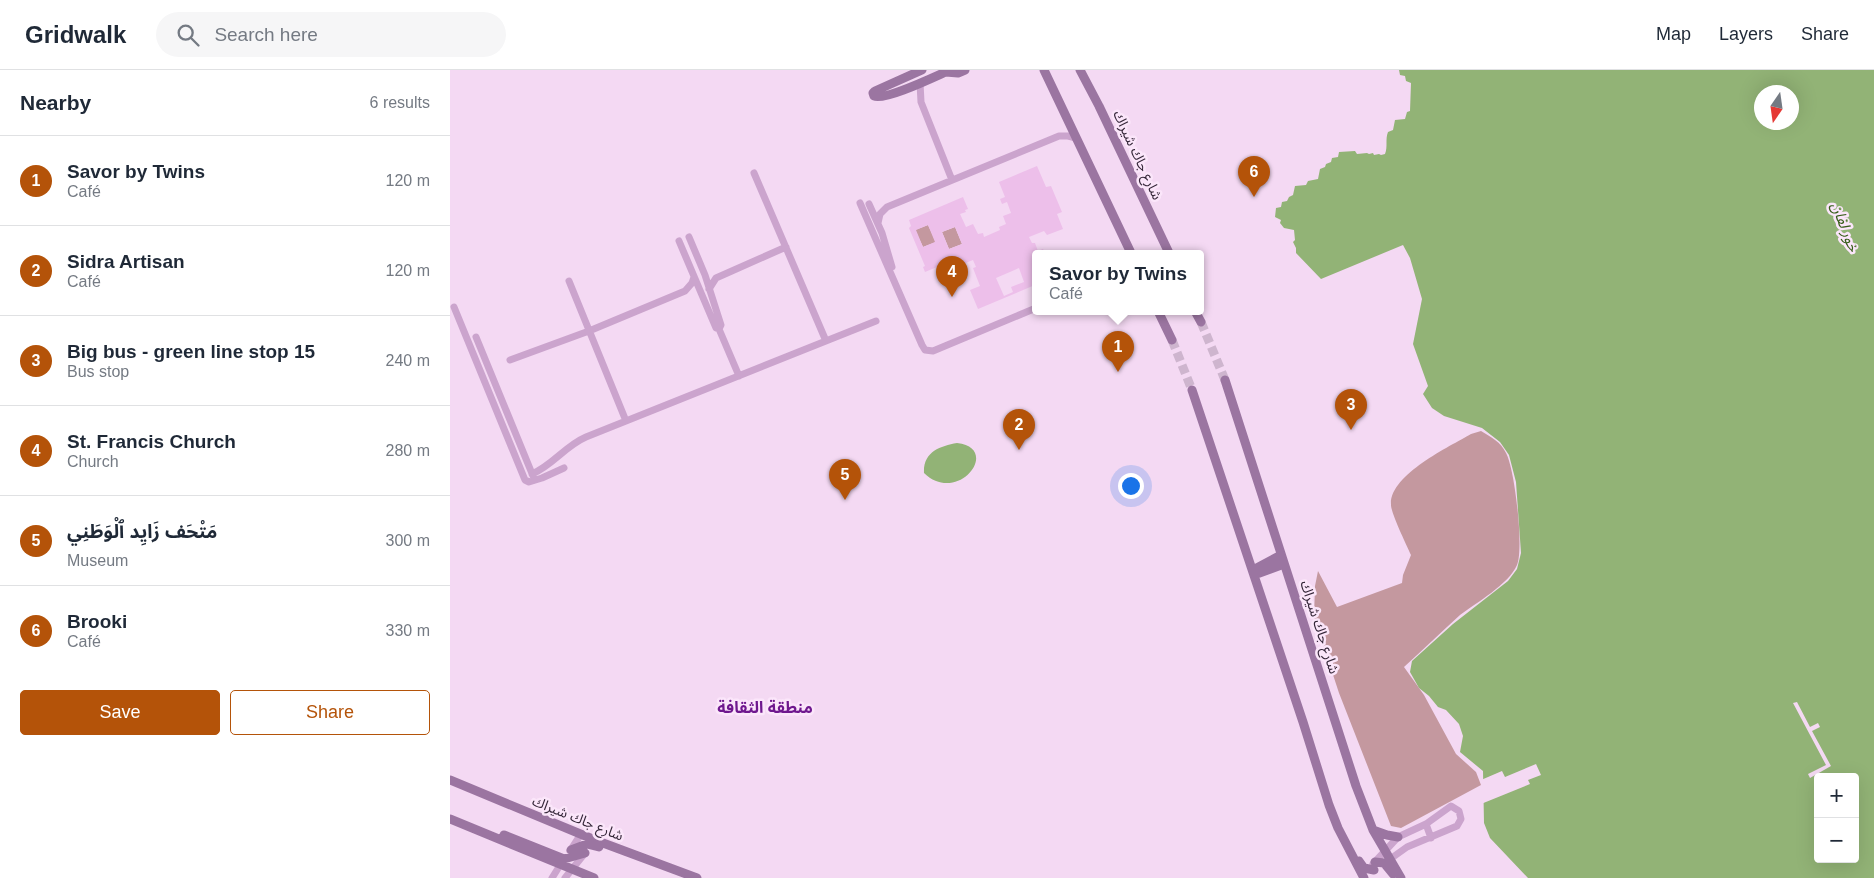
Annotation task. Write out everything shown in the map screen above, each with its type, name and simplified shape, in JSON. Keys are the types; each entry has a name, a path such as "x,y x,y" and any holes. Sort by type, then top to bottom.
{"street":[{"path":"920,70 903,74 875,90 874,96 877,98 894,94 948,71 954,73 965,70"},
{"path":"1044,70 1130,250"},
{"name":"شارع جاك شيراك","path":"1080,70 1168,250"},
{"path":"920,82 921,102 952,180"},
{"path":"906,88 921,102"},
{"path":"1059,136 1068,123"},
{"path":"878,223 880,214 887,207 1059,136 1076,138"},
{"path":"754,173 826,341"},
{"path":"860,203 922,346 928,351 933,351 1032,310"},
{"path":"887,207 869,204 878,223 895,280"},
{"path":"689,237 705,275 721,325 719,329"},
{"path":"679,240 716,328 719,329 739,376"},
{"path":"709,289 716,278 786,247"},
{"path":"705,275 716,278"},
{"path":"685,291 692,284 694,277"},
{"path":"569,281 626,421"},
{"path":"510,360 589,331 685,291 693,290 701,293"},
{"path":"454,307 525,480 529,482 576,441 876,321"},
{"path":"1160,315 1172,340"},
{"path":"1198,315 1201,322"},
{"path":"476,337 533,477"},
{"name":"شارع جاك شيراك","path":"1225,380 1356,786 1373,830 1374,867"},
{"name":"شارع جاك شيراك","path":"1192,390 1254,573 1325,794 1338,828 1374,867 1401,878"},
{"path":"533,477 564,468"},
{"path":"1254,573 1282,559"},
{"name":"شارع جاك شيراك","path":"450,780 581,834 593,842 698,878"},
{"path":"1451,806 1458,809 1460,821 1457,826 1408,847 1374,867 1398,836 1426,824 1451,806"},
{"path":"450,819 475,830 494,831 562,862 571,870 594,878"},
{"path":"1426,824 1430,838"},
{"path":"1373,830 1382,834 1398,836"},
{"path":"552,878 581,834"},
{"path":"571,850 593,842"},
{"path":"565,878 593,842"},
{"path":"562,862 585,852"},
{"path":"1374,867 1395,878"}],"shaded area":[{"path":"1037,166 1046,187 1051,186 1062,212 1057,214 1063,229 1047,235 1044,231 1029,237 1032,243 1035,243 1038,250 1032,250 1032,286 978,309 970,290 980,286 973,268 976,267 973,260 963,264 966,271 946,279 945,276 941,277 937,267 925,272 923,267 925,266 909,228 911,226 909,220 963,197 968,209 960,214 966,227 973,224 978,234 983,233 984,237 1000,230 999,227 1006,224 1003,216 1011,213 1007,202 1002,204 1000,199 1005,197 999,182","holes":["928,225 935,242 923,247 916,230","955,227 962,244 949,249 942,232","1019,268 1024,282 1011,287 1013,292 1004,296 996,278"]},
{"path":"928,225 936,242 923,247 915,230"},
{"path":"955,227 962,244 949,249 942,232"},
{"path":"1481,431 1501,446 1509,462 1515,491 1519,527 1520,543 1517,565 1500,586 1460,615 1404,667 1424,695 1456,754 1476,772 1481,785 1401,828 1391,826 1339,693 1314,617 1315,586 1318,571 1337,607 1402,583 1411,555 1392,509 1393,494 1400,483 1422,463 1471,434"}],"water":[{"name":"خور لفان","path":"1399,70 1874,70 1874,878 1528,878 1490,838 1484,823 1483,771 1460,752 1463,736 1459,724 1446,710 1438,707 1419,688 1410,672 1412,661 1453,624 1508,581 1517,569 1521,553 1516,482 1509,455 1500,442 1482,428 1444,416 1432,408 1423,394 1428,386 1413,344 1422,299 1410,258 1403,245 1321,279 1296,253 1293,242 1295,240 1294,230 1284,228 1280,223 1281,220 1275,217 1276,208 1281,207 1282,202 1287,201 1293,195 1295,186 1306,185 1308,181 1318,179 1320,169 1331,162 1332,158 1338,157 1339,152 1355,151 1357,154 1385,154 1388,132 1393,130 1395,120 1405,119 1407,112 1410,111 1411,83 1406,81 1405,76 1400,75"},
{"path":"957,443 970,447 976,454 975,463 970,472 961,479 950,483 937,481 924,473 926,460 934,451"}],"pier":[{"path":"1797,702 1810,727 1818,723 1820,727 1812,731 1831,766 1819,773 1814,773 1814,776 1810,778 1808,774 1826,765 1793,703"},
{"path":"1536,764 1541,775 1528,780 1530,784 1481,804 1481,780 1502,771 1505,777"}],"tunnel":[{"path":"1201,322 1225,380"},
{"path":"1172,340 1192,390"}],"place":[{"name":"Brooki","path":"1254,197"},
{"name":"St. Francis Church","path":"952,297"},
{"name":"Savor by Twins","path":"1118,372"},
{"name":"Big bus - green line stop 15","path":"1351,430"},
{"name":"Sidra Artisan","path":"1019,450"},
{"name":"مَتْحَف زَايِد ٱلْوَطَنِي","path":"845,500"}],"district":[{"name":"منطقة الثقافة","path":"765,707"}]}
